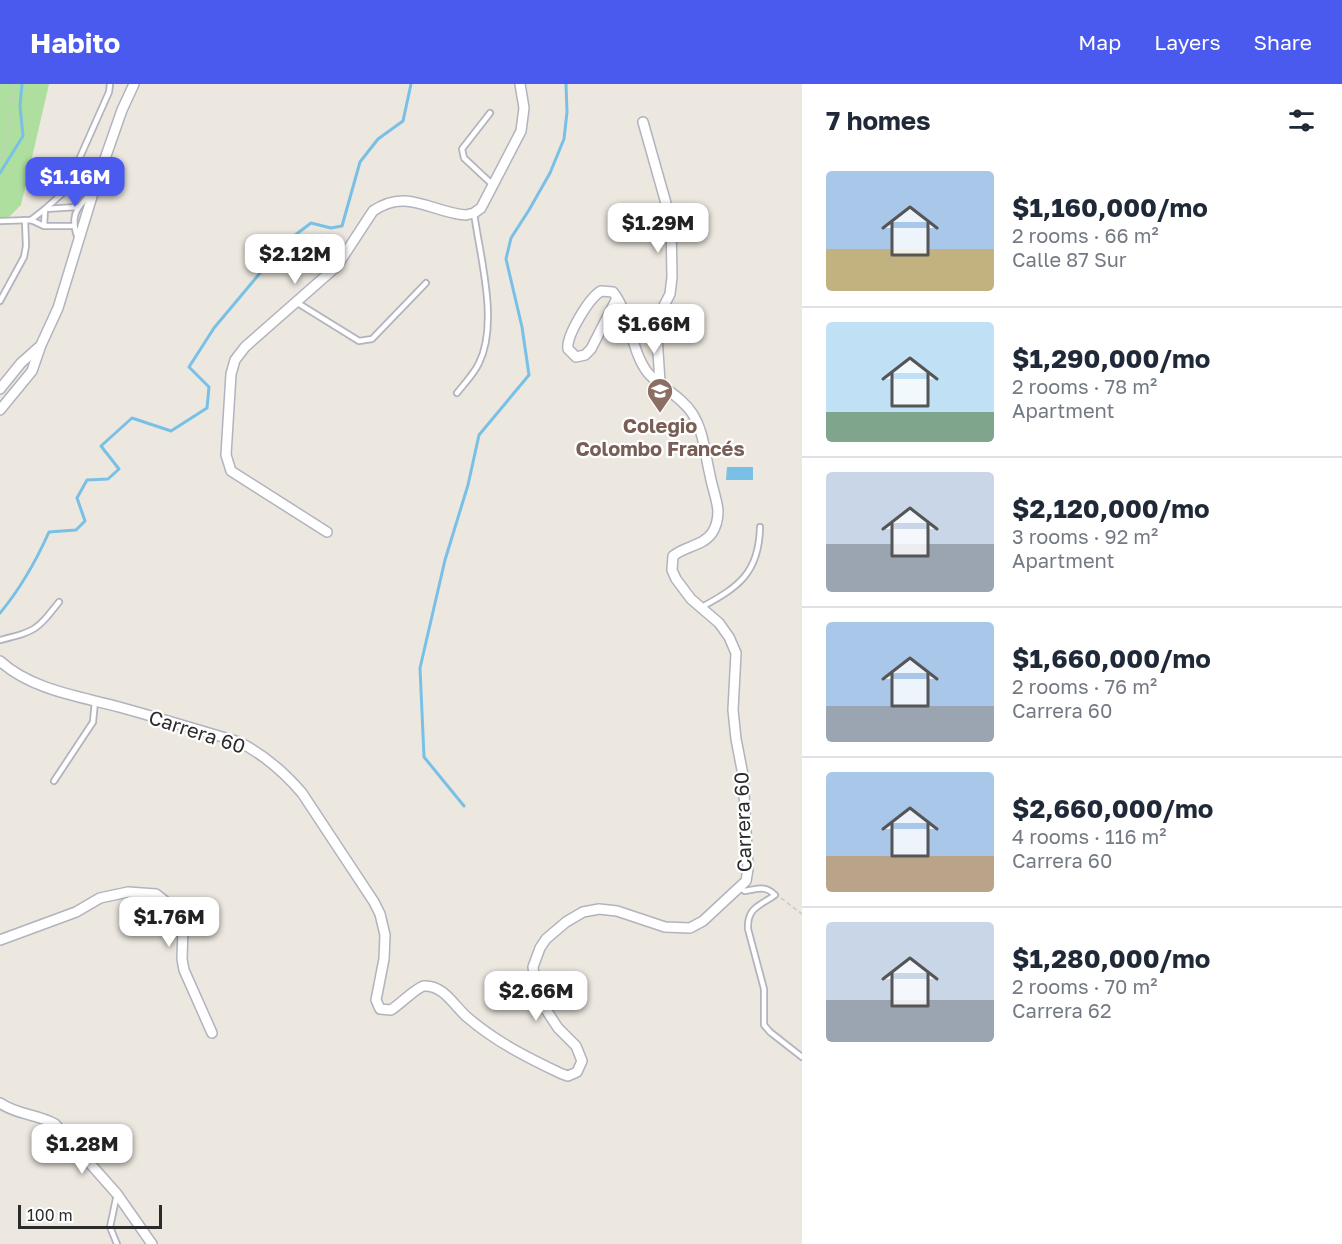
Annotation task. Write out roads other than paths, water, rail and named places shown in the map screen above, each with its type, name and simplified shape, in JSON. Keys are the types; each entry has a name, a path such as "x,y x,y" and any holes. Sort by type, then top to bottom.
{"street":[{"path":"0,410 32,371 58,308 94,190 122,110 134,84"},
{"path":"327,532 231,471 226,455 231,374 235,360 245,347 337,266 373,211 378,207 406,200 462,215 474,213 484,204 521,131 524,108 520,84"},
{"path":"643,122 671,221 670,294 656,321 660,382"},
{"path":"617,298 591,349 585,355 576,357 568,349 567,341 591,300 595,295 606,290 613,292 617,298 648,373 660,382"},
{"path":"0,389 21,363 41,345"},
{"name":"Carrera 60","path":"0,661 13,672 30,681 70,695 238,742 262,755 296,786 380,914 385,935 384,959 376,1000 380,1010 391,1010 421,986 431,986 442,990 466,1016 505,1045 524,1057 568,1076 577,1072 582,1061 576,1046 558,1028 537,996 533,967 540,948 551,934 583,912 599,909 617,911 664,927 690,927 703,921 740,888 746,881 748,869 743,775 733,710 736,653 719,623 700,608 676,579 672,570 672,559 676,553 704,542 712,534 718,514 703,441 692,412 660,382"},
{"path":"0,940 76,912 100,898 128,892 156,894 165,901 183,927 184,970 212,1033"},
{"path":"0,1103 23,1115 45,1118 55,1124 117,1194 152,1244"}],"lane":[{"path":"0,221 31,219 65,191 109,92 110,84"},
{"path":"490,113 462,149 462,153 464,158 494,186"},
{"path":"79,243 73,226 77,207 94,190"},
{"path":"45,208 77,207"},
{"path":"44,226 45,208"},
{"path":"457,393 478,365 485,348 489,327 474,213"},
{"path":"31,219 44,226 73,226"},
{"path":"0,302 24,257 25,220"},
{"path":"296,303 359,341 372,339 426,283"},
{"path":"700,608 739,583 751,570 760,549 760,527"},
{"path":"0,640 33,631 59,603"},
{"path":"54,781 93,722 95,701"},
{"path":"740,888 745,891 761,887 775,895 752,911 748,920 748,929 764,989 765,1025 770,1032 802,1057"},
{"path":"117,1194 110,1227 117,1244"}],"water":[{"path":"727,467 753,467 753,480 726,480"}],"waterway":[{"path":"0,173 23,136 20,106 22,84"},
{"path":"0,613 28,574 49,532 76,530 85,521 77,498 87,480 108,479 119,469 101,446 132,418 171,431 207,408 209,387 189,367 214,328 286,242 311,223 331,228 342,226 360,162 378,139 403,121 411,84"},
{"path":"464,806 424,757 420,668 445,560 468,485 479,435 529,375 522,327 506,259 511,238 550,173 564,139 567,112 566,84"}],"place":[{"name":"Colegio Colombo Francés","path":"660,414"}]}
